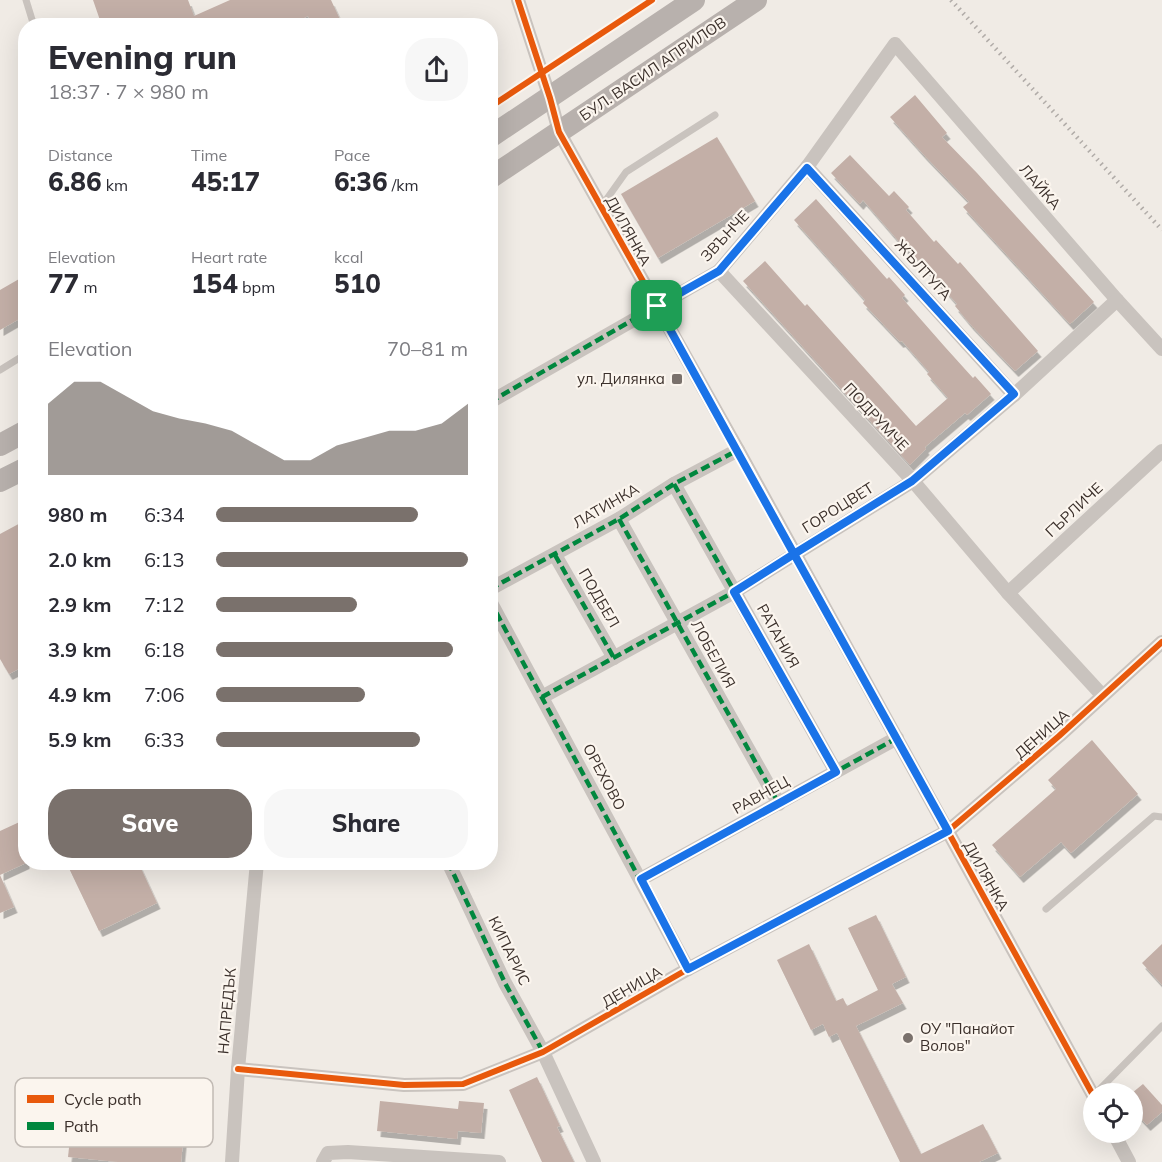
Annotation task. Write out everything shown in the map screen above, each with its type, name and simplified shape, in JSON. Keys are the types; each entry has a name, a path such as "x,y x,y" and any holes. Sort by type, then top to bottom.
{"main road":[{"path":"498,132 694,0"},
{"name":"БУЛ. ВАСИЛ АПРИЛОВ","path":"498,173 756,0"},
{"path":"0,445 18,435"},
{"path":"0,482 18,472"}],"street":[{"name":"ДИЛЯНКА","path":"518,0 559,132 738,450 1087,1083"},
{"name":"ЗВЪНЧЕ","path":"498,397 719,271 807,168 895,44"},
{"name":"ЛАЙКА","path":"895,44 1162,349"},
{"name":"ЖЪЛТУГА","path":"807,168 1014,394"},
{"name":"ПОДРУМЧЕ","path":"719,271 912,481 1008,593 1102,695"},
{"name":"ГОРОЦВЕТ","path":"542,697 734,592 912,481 1014,394 1117,300"},
{"name":"ЛАТИНКА","path":"498,585 555,555 619,519 674,484 738,450"},
{"name":"ГЪРЛИЧЕ","path":"1008,593 1162,452"},
{"name":"РАТАНИЯ","path":"674,484 836,772"},
{"name":"ЛОБЕЛИЯ","path":"619,519 779,804"},
{"name":"ПОДБЕЛ","path":"555,555 614,658"},
{"name":"ОРЕХОВО","path":"498,616 688,969"},
{"name":"ДЕНИЦА","path":"238,1069 404,1085 463,1084 543,1052 688,969 948,831 1059,736 1162,642"},
{"name":"РАВНЕЦ","path":"641,879 897,738"},
{"name":"НАПРЕДЪК","path":"232,1162 238,1069 257,870"},
{"name":"КИПАРИС","path":"452,870 505,982 543,1052 594,1162"},
{"path":"1119,1143 1129,1162"},
{"path":"323,1162 328,1153 348,1152 402,1159 499,1162"}],"lane":[{"path":"26,0 32,18"},
{"path":"602,207 626,172 715,115"},
{"path":"0,370 18,359"},
{"path":"1046,909 1154,816 1162,817"},
{"path":"1107,1083 1162,1026"}],"building":[{"path":"93,0 188,0 194,16 230,0 331,0 339,18 309,18 308,16 304,18 99,18"},
{"path":"915,95 947,133 942,137 1094,302 1070,324 963,207 969,202 890,117"},
{"path":"717,137 755,201 658,258 621,194"},
{"path":"850,155 889,196 894,191 909,207 906,210 934,242 936,240 958,264 960,262 1038,351 1015,371 970,324 955,306 957,304 863,200 860,204 831,173"},
{"path":"816,199 887,279 889,277 905,295 902,298 945,347 991,394 925,447 926,449 910,465 743,281 765,261 805,306 807,304 916,426 948,398 927,374 929,372 902,341 900,342 863,303 865,300 794,220"},
{"path":"18,280 18,320 0,330 0,290"},
{"path":"18,524 18,669 9,674 0,659 0,534"},
{"path":"1092,740 1138,794 1071,853 1061,842 1020,877 992,845 1056,789 1048,780"},
{"path":"18,823 18,867 0,875 0,831"},
{"path":"70,870 142,870 157,903 99,931"},
{"path":"0,875 14,907 0,913"},
{"path":"876,915 906,977 892,984 903,1003 856,1026 921,1154 983,1124 998,1153 979,1162 900,1162 837,1033 829,1037 823,1024 811,1030 777,960 809,944 836,1001 843,998 847,1006 878,990 848,928"},
{"path":"1162,944 1162,985 1142,963"},
{"path":"537,1077 574,1162 542,1162 509,1090"},
{"path":"1143,1084 1162,1105 1162,1112 1147,1125 1143,1121"},
{"path":"380,1101 458,1109 459,1101 484,1103 481,1133 458,1131 457,1139 377,1131"},
{"path":"69,1147 182,1147 181,1162 118,1162 68,1157"}],"railway":[{"path":"951,0 1162,230"}],"marked path":[{"path":"498,397 657,306"},
{"path":"498,585 619,519 674,484 738,450"},
{"path":"674,484 836,772"},
{"path":"619,519 779,804"},
{"path":"542,697 734,592 794,554"},
{"path":"555,555 614,658"},
{"path":"498,616 688,969"},
{"path":"641,879 897,738"},
{"path":"452,870 505,983 543,1052"}],"cycle path":[{"path":"518,0 559,132 738,450 1086,1083"},
{"path":"498,102 652,0"},
{"path":"238,1069 404,1085 463,1084 543,1052 688,969 948,831 1059,736 1162,642"}],"place":[{"name":"ул. Дилянка","path":"677,379"},
{"name":"ОУ \"Панайот Волов\"","path":"908,1038"}],"route":[{"path":"657,306 719,271 807,168 1014,394 912,481 794,554 948,831 688,969 641,879 836,772 734,592 794,554 657,306"}]}
